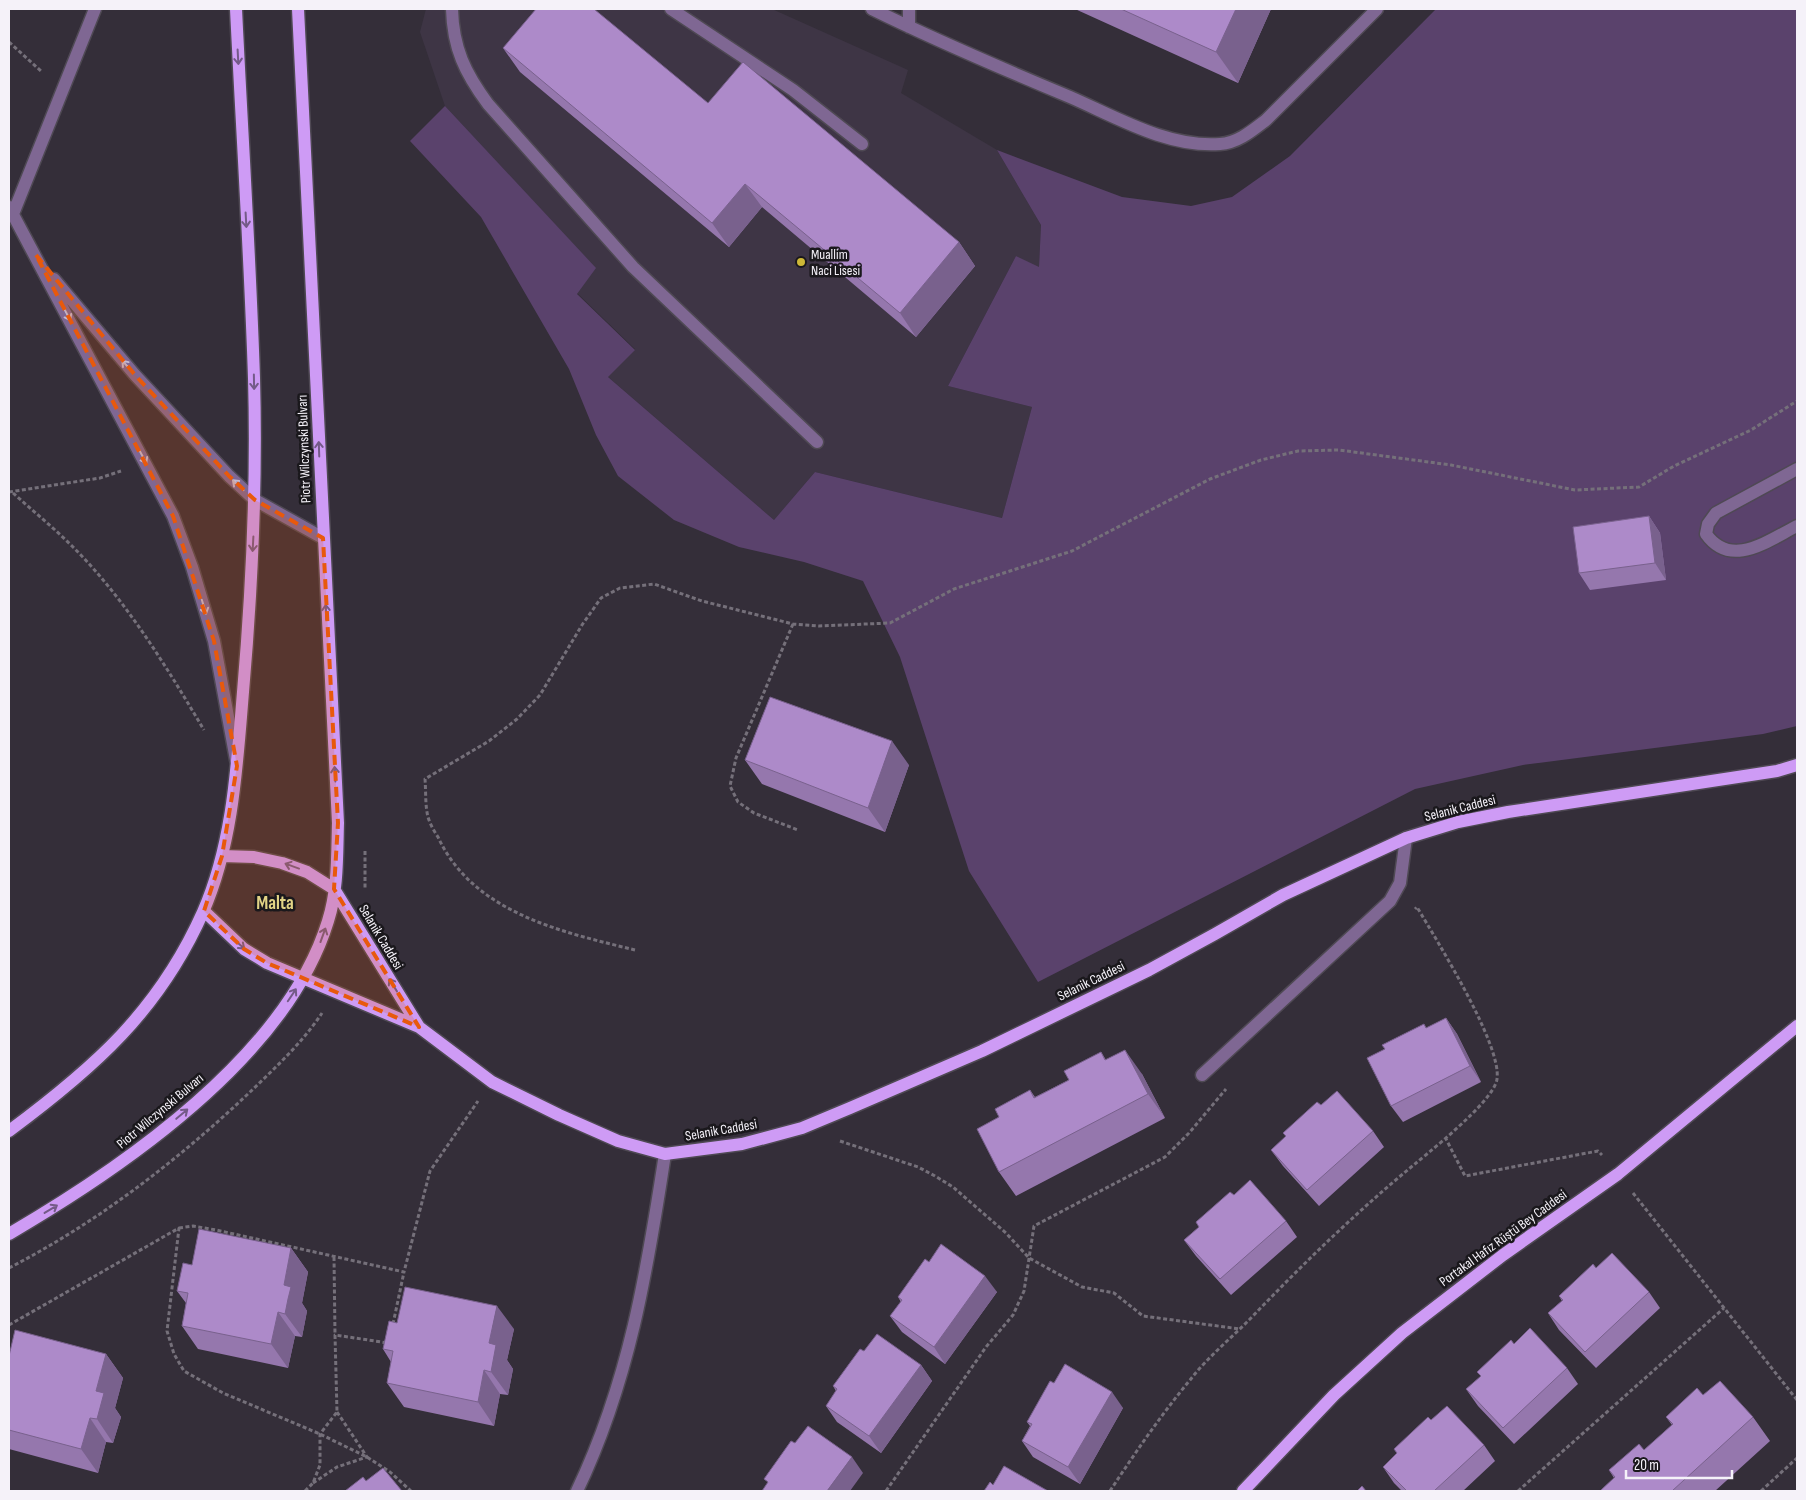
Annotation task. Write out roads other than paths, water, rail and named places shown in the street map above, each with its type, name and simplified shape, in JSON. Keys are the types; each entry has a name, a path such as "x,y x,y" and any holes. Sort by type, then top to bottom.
{"main road":[{"path":"9,1131 58,1094 102,1057 150,1003 179,958 204,910 222,856 237,766 249,632 255,500 254,379 236,9"},
{"name":"Piotr Wilczynski Bulvarı","path":"9,1234 86,1188 126,1160 201,1098 248,1051 280,1014 303,979 318,950 326,927 334,889 338,823 298,9"},
{"name":"Selanik Caddesi","path":"303,979 419,1027 492,1082 618,1141 665,1154 742,1144 802,1128 982,1051 1149,970 1283,895 1406,838 1458,822 1508,812 1777,771 1797,765"},
{"path":"222,856 254,857 282,863 307,872 334,889"},
{"name":"Selanik Caddesi","path":"334,889 419,1027"},
{"path":"204,910 244,949 267,963 303,979"},
{"name":"Portakal Hafız Rüştü Bey Caddesi","path":"1243,1491 1334,1395 1402,1333 1503,1255 1618,1174 1797,1026"}],"street":[{"path":"95,9 63,91 11,210 146,461 173,516 214,641 237,766"},
{"path":"452,9 452,25 459,56 469,78 488,104 633,267 817,442"},
{"path":"671,9 793,90 862,144"},
{"path":"872,9 1018,75 1172,140 1201,144 1222,144 1246,136 1266,120 1377,9"},
{"path":"909,9 909,27"},
{"path":"36,255 147,389 198,444 255,500 323,538"},
{"path":"1797,469 1716,513 1708,524 1706,534 1714,544 1724,551 1740,551 1754,547 1797,526"},
{"path":"1202,1075 1390,901 1400,883 1406,838"},
{"path":"577,1491 619,1385 645,1284 665,1154"}],"place":[{"name":"Muallim Naci Lisesi","path":"801,262"}],"district":[{"name":"Malta","path":"275,903"}]}
